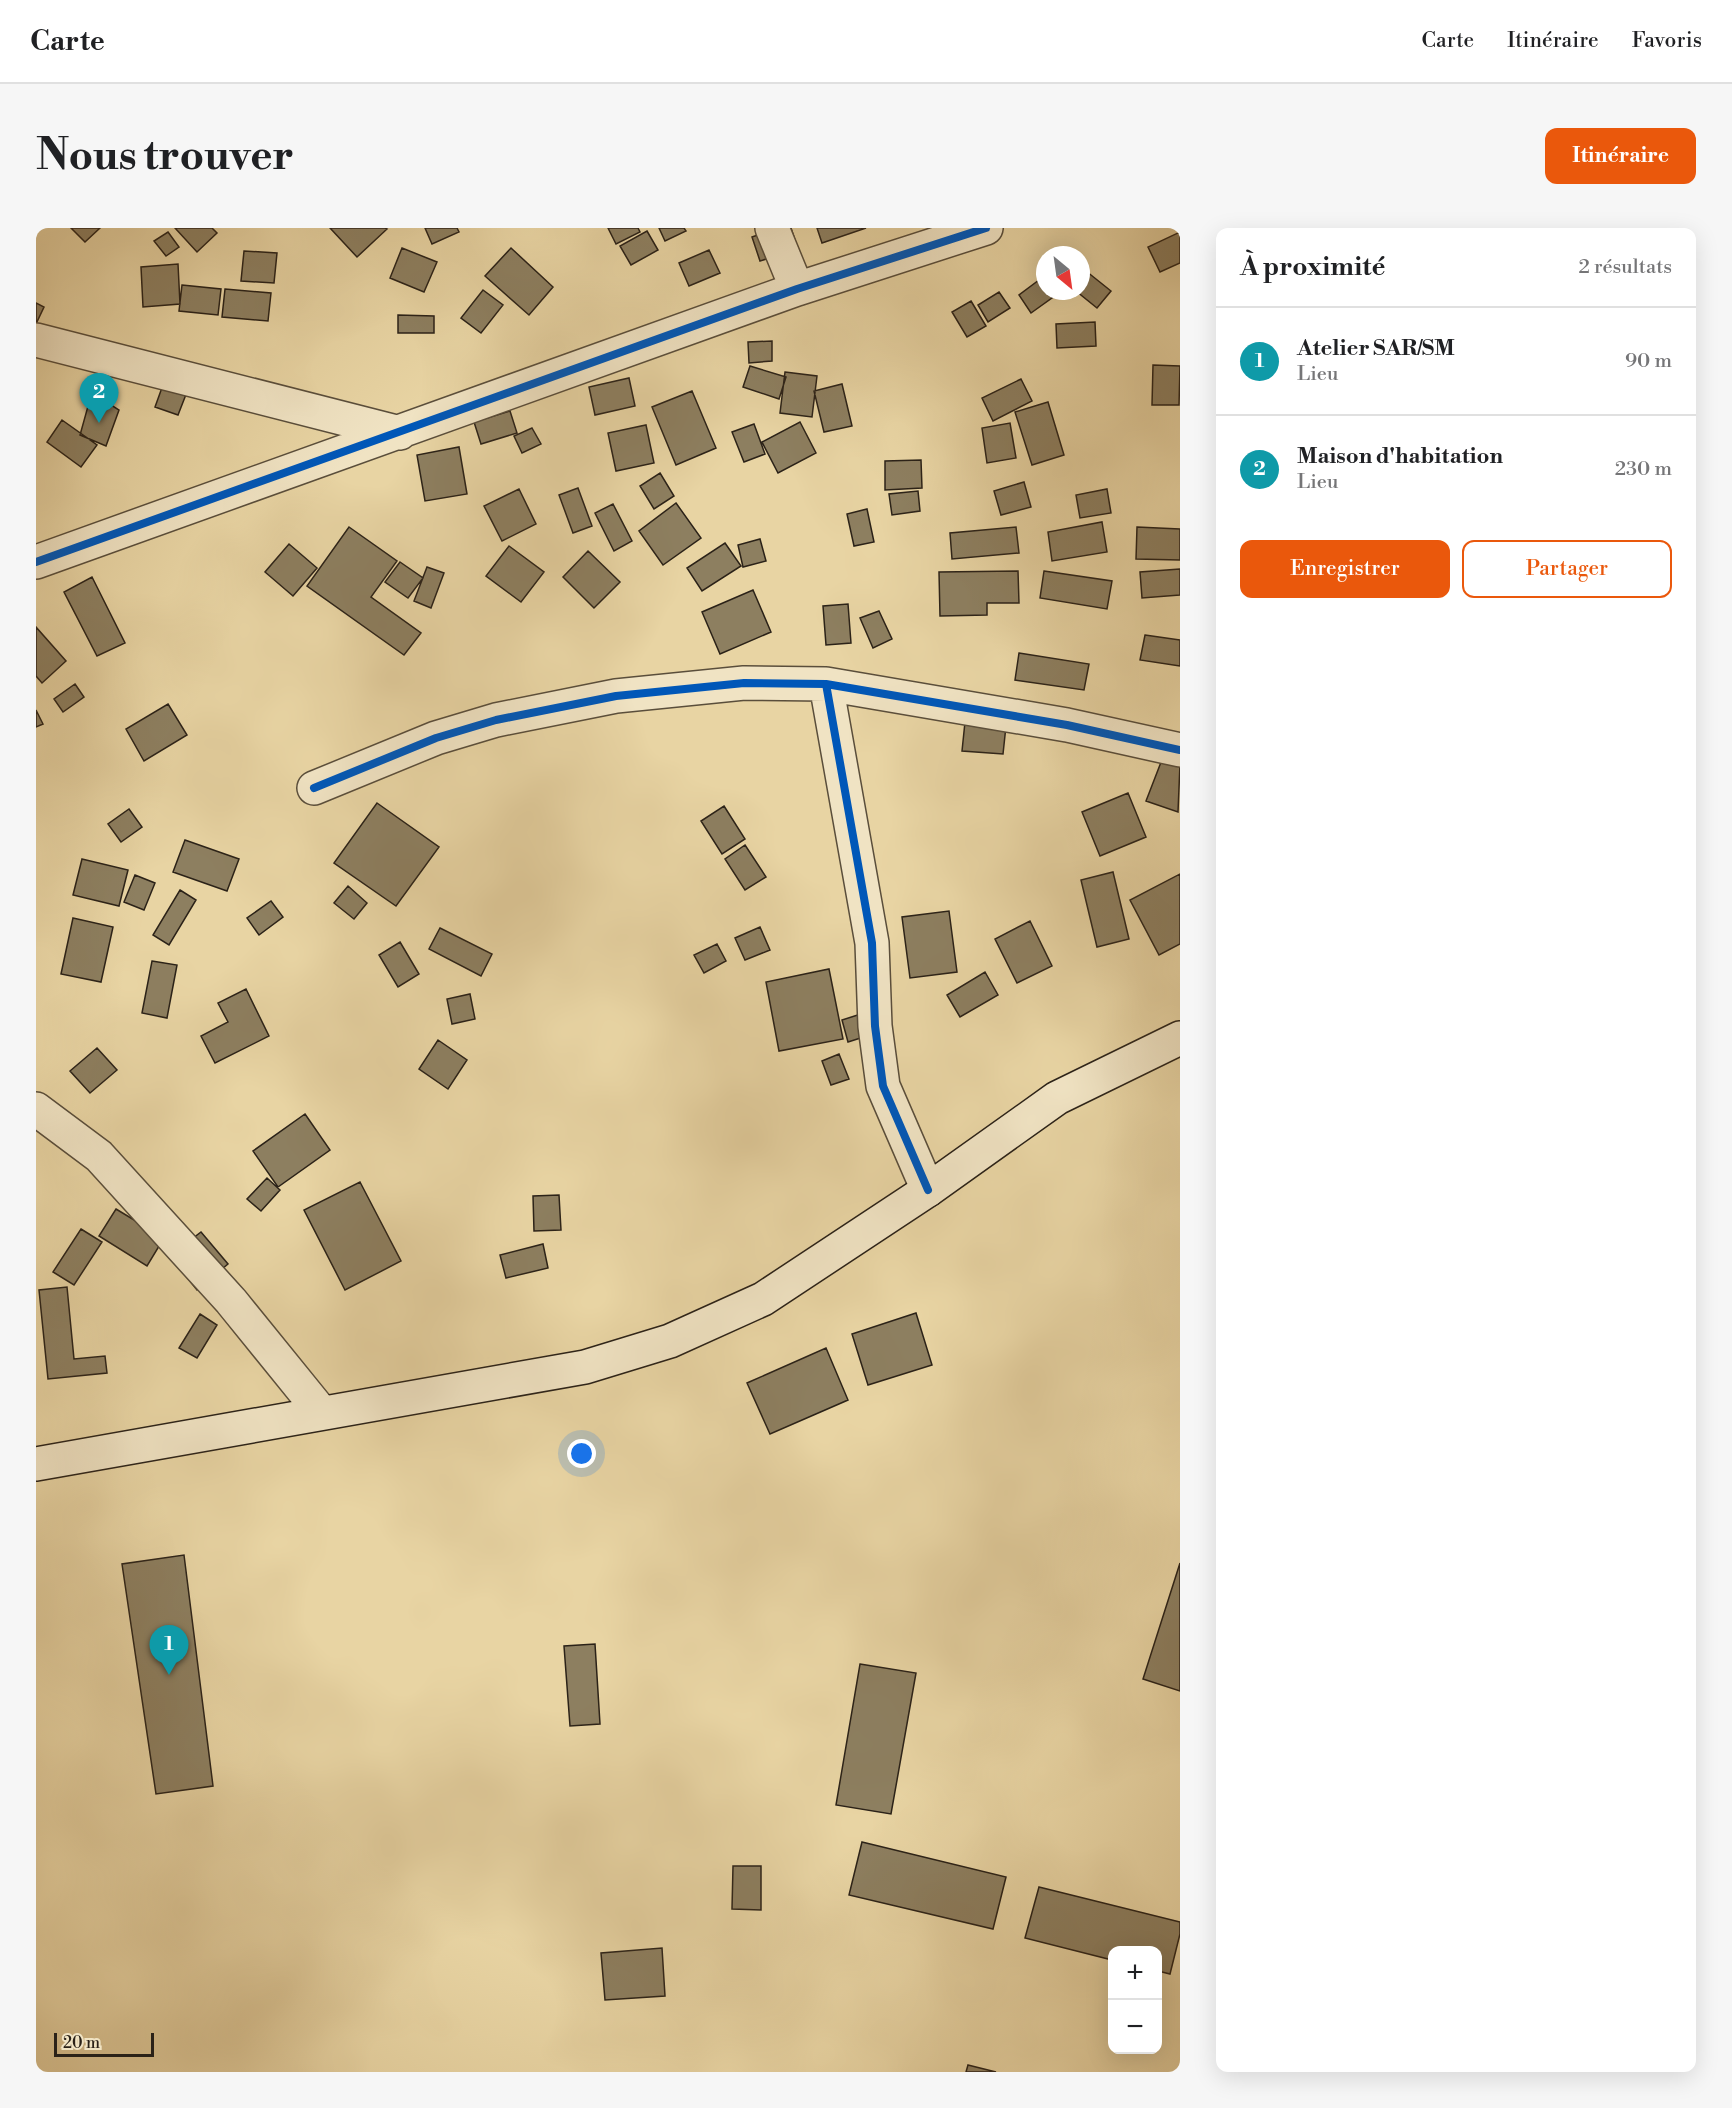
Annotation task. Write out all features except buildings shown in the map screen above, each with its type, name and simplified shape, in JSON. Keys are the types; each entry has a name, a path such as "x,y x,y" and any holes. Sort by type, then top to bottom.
{"street":[{"path":"772,228 797,289"},
{"path":"36,562 797,289 986,228"},
{"path":"36,340 400,433"},
{"path":"314,788 436,738 507,718 616,696 744,683 826,684 1067,725 1180,750"},
{"path":"826,684 872,943 875,1026 883,1086 928,1190"},
{"path":"36,1464 585,1367 670,1341 763,1299 928,1190 1057,1098 1180,1038"},
{"path":"36,1108 99,1156 231,1301 321,1412"}],"cycle path":[{"path":"36,562 797,289 986,228"},
{"path":"314,788 436,738 496,720 616,696 744,683 826,684 1067,725 1180,750"},
{"path":"826,684 872,943 875,1026 883,1086 928,1190"}],"place":[{"name":"Maison d'habitation","path":"99,423"},
{"name":"Atelier SAR/SM","path":"169,1675"}]}
